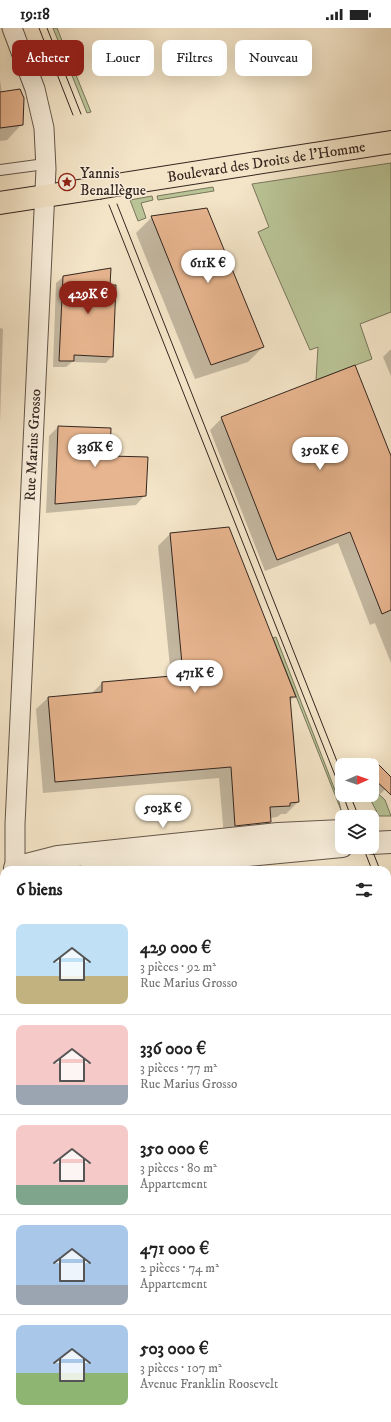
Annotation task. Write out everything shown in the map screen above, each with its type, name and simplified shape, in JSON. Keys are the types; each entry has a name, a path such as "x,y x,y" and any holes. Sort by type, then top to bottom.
{"main road":[{"name":"Boulevard des Droits de l'Homme","path":"0,202 107,187 391,142"}],"street":[{"name":"Rue Marius Grosso","path":"12,28 35,88 44,128 46,164 15,824 15,866"},
{"path":"379,830 391,829"},
{"path":"26,866 58,857 278,834 319,840 335,844"},
{"path":"121,866 319,840 335,834"},
{"path":"379,843 391,842"}],"lane":[{"path":"0,170 46,164"}],"green space":[{"path":"53,28 57,28 62,40 58,40"},
{"path":"72,76 76,76 91,112 87,113"},
{"path":"391,163 391,312 360,324 372,359 316,380 318,347 310,350 258,232 269,227 252,184"},
{"path":"213,187 214,191 158,200 157,196"},
{"path":"152,196 153,200 141,203 146,218 138,221 130,200"},
{"path":"276,637 335,790 335,795 273,638"},
{"path":"379,794 385,800 391,816 379,816 379,810 376,810 372,802 379,802"}],"building":[{"path":"20,89 24,98 23,125 0,128 0,92"},
{"path":"207,208 264,347 211,365 151,216"},
{"path":"111,268 110,285 116,285 113,357 74,355 74,361 59,361 63,276"},
{"path":"355,365 391,456 391,610 382,614 350,532 277,560 221,417"},
{"path":"58,426 111,428 110,456 148,457 146,496 55,504"},
{"path":"229,527 296,697 290,697 299,802 290,803 290,806 270,807 271,822 235,826 231,767 55,782 48,697 102,692 102,682 183,675 170,533"},
{"path":"379,765 391,777 391,795 379,784"}],"tram line":[{"path":"39,28 73,115"},
{"path":"47,28 81,114"},
{"path":"117,204 336,758"},
{"path":"109,205 335,775"},
{"path":"346,802 348,810"},
{"path":"353,802 356,810"},
{"path":"366,854 370,866"},
{"path":"374,854 378,866"}],"place":[{"name":"Yannis Benallègue","path":"67,182"}]}
